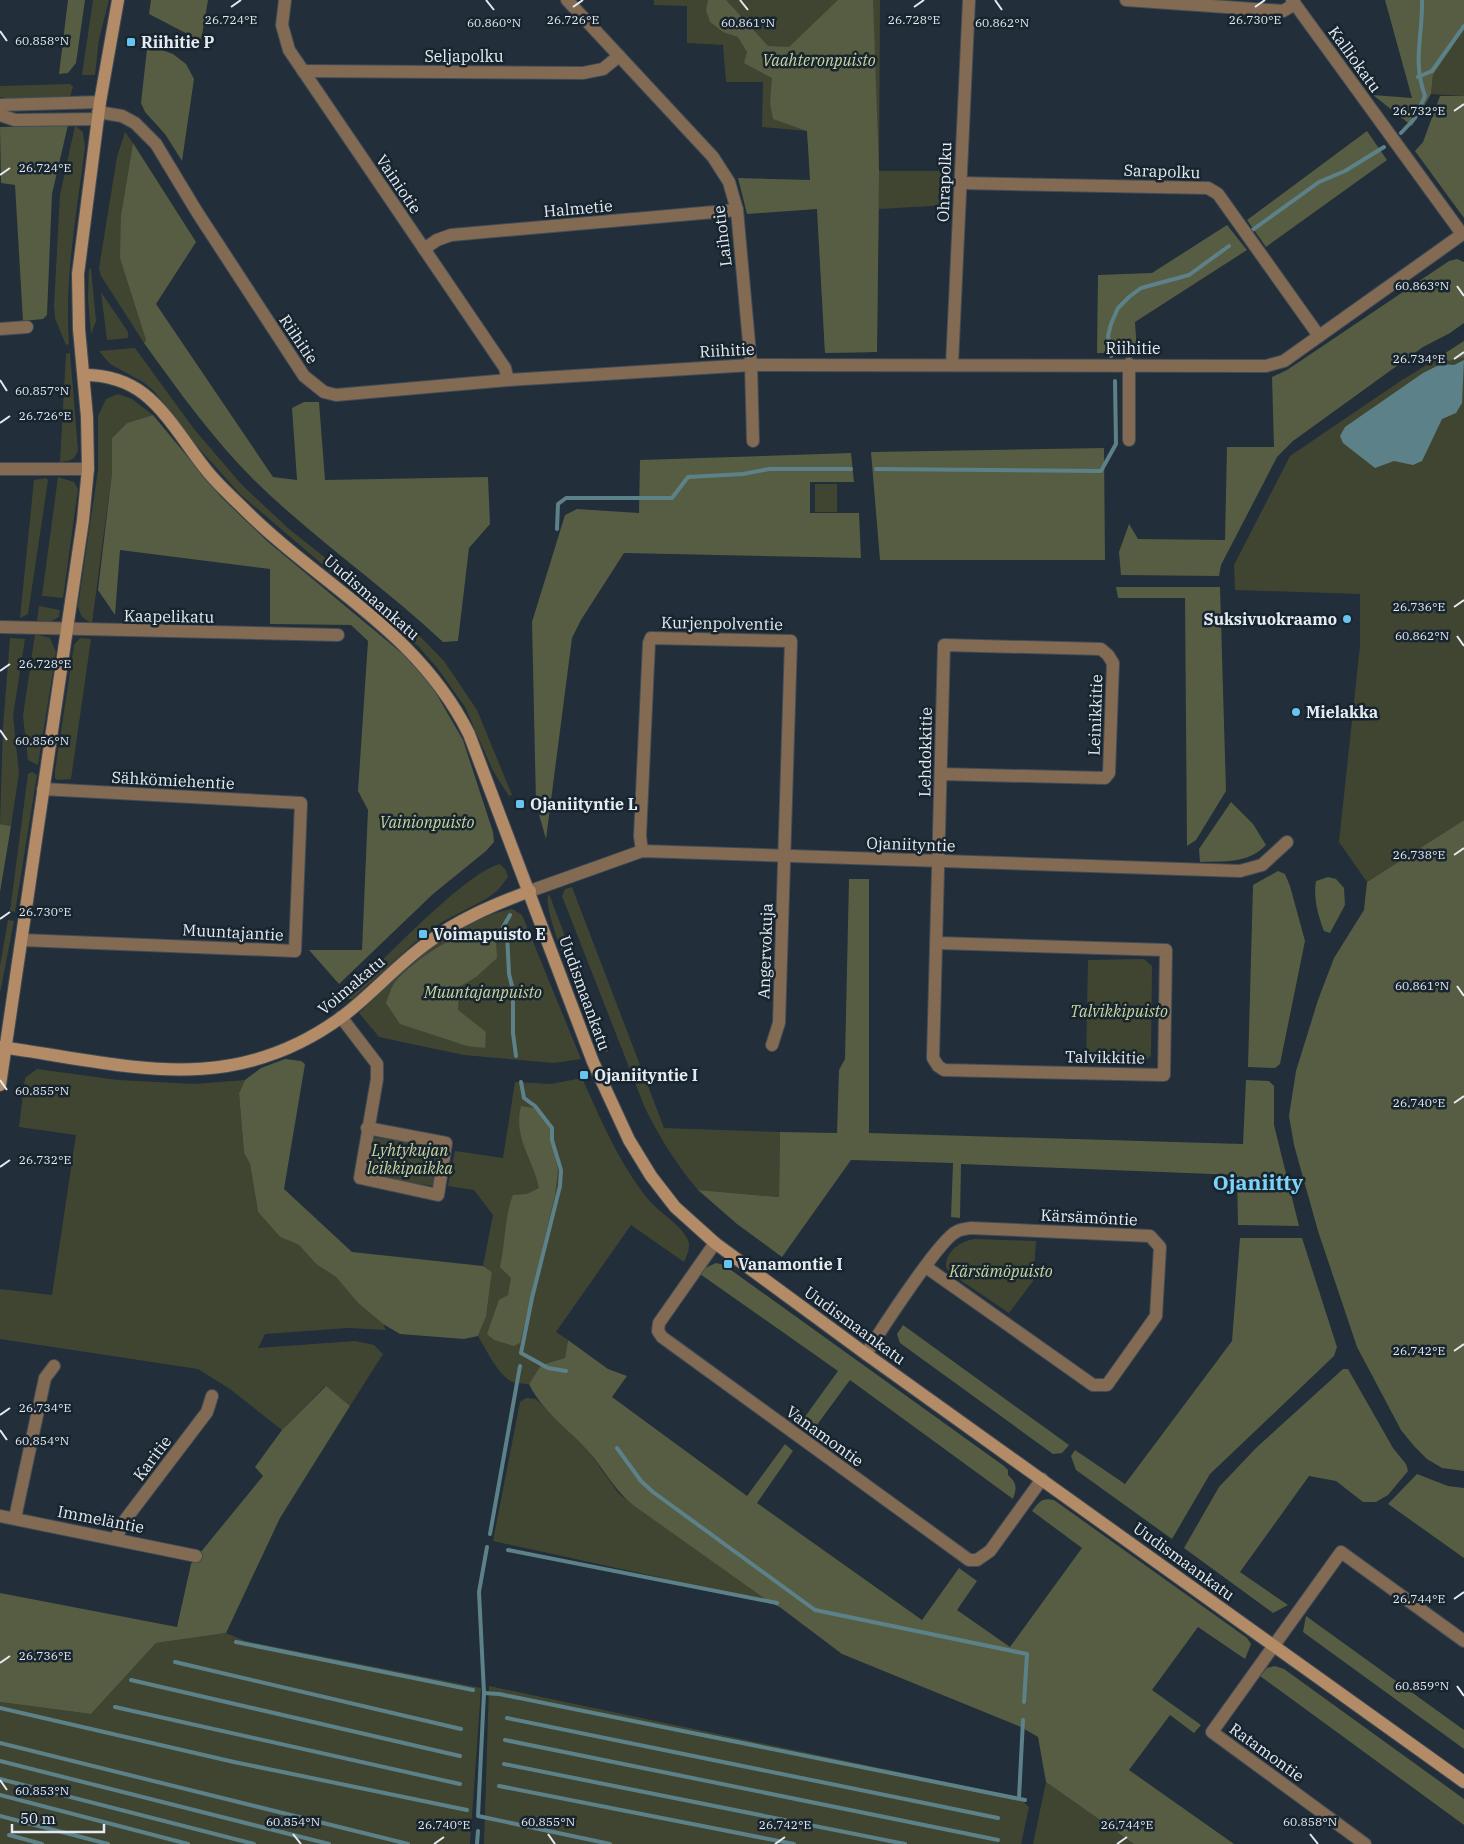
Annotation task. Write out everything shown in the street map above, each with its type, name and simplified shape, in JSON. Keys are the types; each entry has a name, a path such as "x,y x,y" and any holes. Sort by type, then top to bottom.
{"street":[{"path":"0,1085 2,1047 22,940 68,630 88,469 84,374 79,329 78,274 99,111 118,0"},
{"name":"Vainiotie","path":"285,0 282,25 288,50 505,368 508,380"},
{"name":"Laihotie","path":"568,0 713,157 729,182 737,210 751,365 753,441"},
{"name":"Ohrapolku","path":"952,365 969,0"},
{"path":"1126,0 1283,11 1293,2"},
{"name":"Kalliokatu","path":"1293,2 1463,234"},
{"name":"Seljapolku","path":"303,71 583,72 603,69 619,56"},
{"path":"0,105 99,111"},
{"path":"0,115 15,120 99,111"},
{"name":"Riihitie","path":"99,111 122,116 136,123 156,144 223,253 304,376 314,386 324,392 336,395 508,380 751,365 1130,364 1266,366 1284,361 1463,234"},
{"name":"Sarapolku","path":"960,184 1208,188 1218,194 1319,336"},
{"name":"Halmetie","path":"424,249 437,240 450,235 737,210"},
{"path":"0,329 27,327"},
{"path":"1129,440 1130,364"},
{"name":"Uudismaankatu","path":"84,374 108,376 121,381 144,395 164,415 206,469 245,510 387,628 433,676 457,710 469,734 530,891 593,1062 629,1140 651,1176 675,1206 715,1243 866,1354 1464,1782"},
{"path":"0,469 88,469"},
{"name":"Kaapelikatu","path":"0,627 338,635"},
{"name":"Kurjenpolventie","path":"642,851 641,826 648,643 651,638 791,641 784,857"},
{"name":"Leinikkitie","path":"941,774 1104,778 1109,773 1113,663 1101,649 944,645"},
{"name":"Lehdokkitie","path":"938,861 944,645"},
{"name":"Sähkömiehentie","path":"44,789 302,804"},
{"name":"Muuntajantie","path":"22,940 295,952 302,804"},
{"name":"Ojaniityntie","path":"530,891 642,851 1240,871 1262,865 1287,842"},
{"name":"Angervokuja","path":"772,1045 779,1023 784,857"},
{"name":"Talvikkitie","path":"938,861 938,943 933,1058 938,1066 944,1070 1164,1075 1166,950 938,943"},
{"name":"Voimakatu","path":"2,1047 51,1056 154,1070 205,1070 246,1062 280,1051 305,1040 341,1018 438,935 474,914 530,891"},
{"path":"341,1018 377,1064 377,1079 367,1128 361,1179 438,1194 446,1143 367,1128"},
{"name":"Kärsämöntie","path":"866,1354 926,1267 949,1237 956,1232 971,1228 1150,1236 1160,1247 1156,1316 1108,1385 1093,1385 926,1267"},
{"name":"Vanamontie","path":"715,1243 659,1323 658,1330 662,1337 969,1560 984,1557 1042,1479"},
{"path":"15,1518 46,1378 54,1366"},
{"name":"Karitie","path":"116,1538 126,1520 206,1412 212,1396"},
{"name":"Immeläntie","path":"0,1516 116,1538 196,1556"},
{"path":"1274,1645 1341,1552 1464,1641"},
{"name":"Ratamontie","path":"1274,1645 1212,1732 1365,1844"}],"green space":[{"path":"68,0 85,0 76,63 68,73 59,74"},
{"path":"93,0 109,0 99,39 95,75 82,75"},
{"path":"151,0 208,0 201,41 149,14"},
{"name":"Vaahteronpuisto","path":"654,0 880,0 879,171 949,171 948,205 879,209 877,352 825,353 817,208 811,180 807,131 762,127 763,82 726,82 723,45 687,43 687,6 654,5"},
{"name":"Vaahteronpuisto","path":"708,0 726,0 768,46 789,47 838,0 873,0 879,171 877,352 825,353 817,209 747,214 738,178 810,180 807,131 773,119 770,103 772,78 744,63 747,52 738,37 723,32 710,22 706,10"},
{"path":"1385,0 1464,0 1464,29 1433,75 1431,94 1412,126 1373,95 1412,98"},
{"path":"1464,29 1464,96 1431,94 1433,75"},
{"path":"154,47 173,54 186,64 194,79 182,161 165,134 145,112 141,103 147,49"},
{"path":"70,84 73,87 70,97 10,99 0,97 0,86"},
{"path":"1440,96 1464,96 1464,218 1415,151 1423,142"},
{"path":"68,125 52,194 47,315 43,319 23,321 15,185 1,183 0,127"},
{"path":"75,126 83,132 85,147 70,270 68,295 69,344 66,345 55,318 54,306 60,195"},
{"path":"1367,131 1387,160 1266,247 1247,220"},
{"path":"125,132 133,143 121,215 146,340 144,343 101,276 99,268 117,157"},
{"path":"133,143 196,242 156,304 273,477 297,480 292,408 304,402 319,402 325,480 488,477 490,524 469,548 458,641 443,642 276,501 253,479 209,430 144,343 146,340 120,258 121,215"},
{"path":"1227,225 1247,250 1135,322 1137,353 1097,353 1098,275 1152,273"},
{"path":"1457,259 1464,262 1464,323 1450,333 1423,347 1293,441 1277,457 1221,565 1219,576 1121,575 1119,552 1129,524 1138,539 1225,540 1227,447 1274,447 1272,377 1287,370 1449,261"},
{"path":"89,268 91,269 96,321 91,334 88,299"},
{"path":"101,292 128,332 128,338 107,340"},
{"path":"1464,341 1464,357 1449,361 1442,355"},
{"path":"1461,344 1464,348 1464,820 1367,882 1339,842 1360,646 1360,594 1235,590 1234,565 1290,456 1402,380"},
{"path":"135,348 194,429 242,485 289,529 405,621 444,661 477,710 512,795 509,796 493,771 465,707 438,669 419,647 240,494 195,444 154,391 143,382 110,364 99,351"},
{"path":"70,353 78,450 72,459 60,462 66,354"},
{"path":"118,394 132,399 153,415 127,423 112,438 112,472 92,623 82,617 78,606 98,470 98,416 106,399"},
{"name":"Vainionpuisto","path":"153,415 221,497 267,541 410,660 433,688 463,740 493,832 494,842 486,851 433,894 339,984 309,950 362,950 368,810 358,791 368,641 351,625 270,624 270,569 120,550 115,615 98,590 112,472 112,438 127,423"},
{"path":"1104,448 1105,560 880,560 871,452"},
{"path":"851,453 854,482 810,482 810,513 859,513 861,558 624,553 581,620 572,638 546,839 536,804 532,622 565,515 577,509 639,513 640,460"},
{"path":"58,477 74,482 78,489 63,598 42,596"},
{"path":"46,478 48,480 28,614 20,618 34,480"},
{"path":"815,484 837,484 837,512 815,512"},
{"path":"1116,587 1220,587 1226,791 1196,840 1187,846 1185,598 1118,598"},
{"path":"39,606 60,610 59,617 48,623 37,622"},
{"path":"35,634 50,638 56,652 38,765 28,760 23,716"},
{"path":"10,638 25,639 13,716 19,773 11,826 0,824 3,727"},
{"path":"80,638 91,639 71,779 57,780 55,778 55,771 74,645"},
{"path":"32,772 37,775 15,912 10,911 28,774"},
{"path":"1231,802 1253,824 1266,845 1251,856 1244,858 1200,862 1199,849"},
{"path":"1464,820 1464,1471 1442,1468 1427,1459 1414,1446 1401,1430 1357,1347 1318,1231 1294,1145 1289,1116 1296,1071 1318,1000 1334,958 1364,910 1367,882"},
{"path":"0,824 11,826 0,892"},
{"path":"500,864 506,870 508,877 498,890 486,899 442,922 415,942 352,999 348,999 347,997 354,988 447,899 485,870"},
{"path":"1278,871 1285,874 1290,886 1305,941 1280,1064 1275,1068 1248,1067 1253,885"},
{"path":"1328,877 1336,879 1344,888 1345,905 1330,933 1324,931 1315,893 1316,881"},
{"path":"849,879 869,879 869,1133 1243,1144 1246,1080 1269,1081 1274,1086 1274,1125 1299,1226 1238,1225 1237,1175 961,1164 960,1218 951,1217 953,1163 851,1160 782,1257 737,1224 698,1190 779,1197 780,1132 837,1133 839,1070 845,1059"},
{"path":"572,887 664,1128 780,1132 779,1197 698,1190 676,1161 645,1108 562,896 565,889"},
{"path":"549,894 608,1052 604,1051 559,944 548,904"},
{"name":"Muuntajanpuisto","path":"512,909 522,915 581,1059 554,1063 464,1055 379,1037 359,1013 410,965 448,936 468,924 489,915"},
{"path":"8,920 14,921 0,993 0,966"},
{"path":"478,928 496,941 497,958 476,977 459,987 458,1010 486,1032 485,1048 467,1046 400,1024 386,1003 393,985 409,968 432,951"},
{"name":"Talvikkipuisto","path":"1144,959 1152,966 1151,1056 1140,1065 1086,1065 1088,960"},
{"path":"285,1059 301,1061 305,1064 284,1189 352,1252 483,1266 492,1272 486,1317 478,1336 464,1339 400,1334 383,1324 358,1303 336,1277 316,1264 299,1245 280,1237 258,1212 250,1164 244,1153 239,1093 245,1080 261,1068"},
{"path":"37,1069 118,1080 194,1084 245,1080 239,1093 244,1153 250,1164 258,1212 280,1237 299,1245 316,1264 336,1277 358,1303 383,1324 386,1330 348,1328 265,1334 258,1348 355,1341 374,1345 383,1354 350,1406 325,1386 282,1430 230,1389 198,1369 0,1339 0,1289 52,1295 76,1135 19,1127 25,1078"},
{"path":"582,1078 611,1141 628,1171 648,1199 680,1228 688,1240 688,1251 684,1262 631,1225 556,1332 568,1340 565,1358 541,1365 529,1384 516,1383 509,1380 500,1371 478,1336 486,1317 492,1272 483,1266 493,1215 474,1190 448,1186 455,1151 503,1158 515,1082 551,1084"},
{"path":"521,1106 534,1108 549,1126 558,1170 555,1195 520,1343 514,1346 494,1340 487,1334 499,1300 508,1295 511,1278 500,1267 510,1203 513,1195 527,1194 539,1188 522,1139 519,1118"},
{"name":"Lyhtykujan leikkipaikka","path":"372,1137 440,1147 434,1186 370,1177 365,1173"},
{"path":"1240,1238 1302,1238 1337,1347 1334,1356 1210,1474 1172,1539 1076,1470 1071,1456 1075,1450 1125,1484 1232,1341"},
{"name":"Kärsämöpuisto","path":"975,1239 1036,1241 1033,1281 1009,1313 950,1273 946,1267 948,1256 955,1248 964,1242"},
{"path":"716,1263 724,1265 1004,1466 1008,1470 1008,1475 1015,1486 1013,1499 850,1380 811,1433 799,1425 838,1371 700,1274 705,1268"},
{"path":"903,1325 1069,1445 1062,1453 1053,1454 900,1343 897,1334"},
{"path":"568,1340 608,1369 627,1376 612,1397 747,1496 785,1444 793,1451 757,1503 922,1620 959,1568 977,1581 957,1610 1010,1647 1082,1548 1032,1511 1041,1501 1050,1499 1247,1638 1251,1644 1245,1659 1198,1627 1152,1690 1201,1725 1194,1733 1170,1715 1129,1770 1234,1844 1134,1844 1046,1782 1038,1737 1021,1727 842,1654 781,1608 768,1601 633,1505 620,1493 588,1451 541,1403 529,1384 541,1365 565,1358"},
{"path":"1343,1369 1348,1369 1393,1448 1406,1464 1408,1471 1388,1495 1376,1502 1363,1502 1336,1481 1309,1476 1240,1572 1288,1605 1273,1613 1184,1548 1219,1487 1256,1448"},
{"path":"326,1386 350,1406 280,1518 226,1633 156,1643 91,1714 0,1702 0,1593 177,1627 191,1564 263,1476 255,1467 282,1430"},
{"path":"526,1398 536,1399 589,1452 619,1494 768,1601 493,1541 520,1402"},
{"path":"1417,1474 1448,1486 1464,1488 1464,1558 1388,1504"},
{"path":"1306,1616 1464,1730 1464,1749 1303,1632"},
{"path":"226,1633 245,1641 481,1688 470,1844 0,1844 0,1702 91,1714 156,1643"},
{"path":"1275,1666 1284,1669 1464,1799 1464,1825 1260,1676 1267,1668"},
{"path":"489,1686 1018,1797 1029,1807 1021,1844 484,1844"},
{"path":"1046,1782 1134,1844 1033,1844"}],"shaded area":[{"path":"1464,360 1462,403 1456,413 1442,419 1422,461 1413,465 1394,461 1375,468 1343,443 1340,436 1345,427 1423,373 1441,364 1454,365"}],"waterway":[{"path":"1401,133 1415,118 1425,96 1419,71 1422,0"},
{"path":"1418,77 1432,71 1464,26"},
{"path":"1251,231 1319,182 1345,171 1384,147"},
{"path":"1111,356 1108,336 1111,324 1118,308 1129,297 1141,288 1189,275 1229,246"},
{"path":"876,469 1101,471 1116,444 1115,381"},
{"path":"557,529 558,504 566,498 672,498 688,477 743,474 769,469 851,469"},
{"path":"510,915 503,927 507,933 509,974 513,990 513,1033 516,1056"},
{"path":"521,1082 524,1098 535,1106 552,1128 552,1140 561,1170 560,1186 532,1298 521,1353 548,1368 566,1371"},
{"path":"490,1534 520,1366"},
{"path":"617,1448 641,1481 653,1492 815,1610 1027,1654 1024,1702"},
{"path":"487,1547 479,1592 484,1693 478,1816 610,1844"},
{"path":"508,1550 777,1603"},
{"path":"236,1642 473,1690"},
{"path":"175,1662 461,1729"},
{"path":"131,1680 460,1756"},
{"path":"484,1693 499,1694 1025,1800"},
{"path":"115,1707 460,1784"},
{"path":"0,1708 234,1762 467,1810"},
{"path":"507,1718 998,1818"},
{"path":"1019,1798 1023,1720"},
{"path":"505,1740 998,1840"},
{"path":"0,1743 408,1844"},
{"path":"0,1761 329,1844"},
{"path":"504,1764 905,1844"},
{"path":"0,1779 254,1844"},
{"path":"499,1786 794,1844"},
{"path":"0,1795 188,1844"},
{"path":"0,1816 108,1844"},
{"path":"477,1844 478,1831"},
{"path":"9,1835 42,1844"}],"place":[{"name":"Riihitie P","path":"131,42"},
{"name":"Suksivuokraamo","path":"1347,619"},
{"name":"Mielakka","path":"1296,712"},
{"name":"Ojaniityntie L","path":"520,804"},
{"name":"Voimapuisto E","path":"423,934"},
{"name":"Ojaniityntie I","path":"584,1075"},
{"name":"Vanamontie I","path":"728,1264"}],"district":[{"name":"Ojaniitty","path":"1258,1183"}]}
